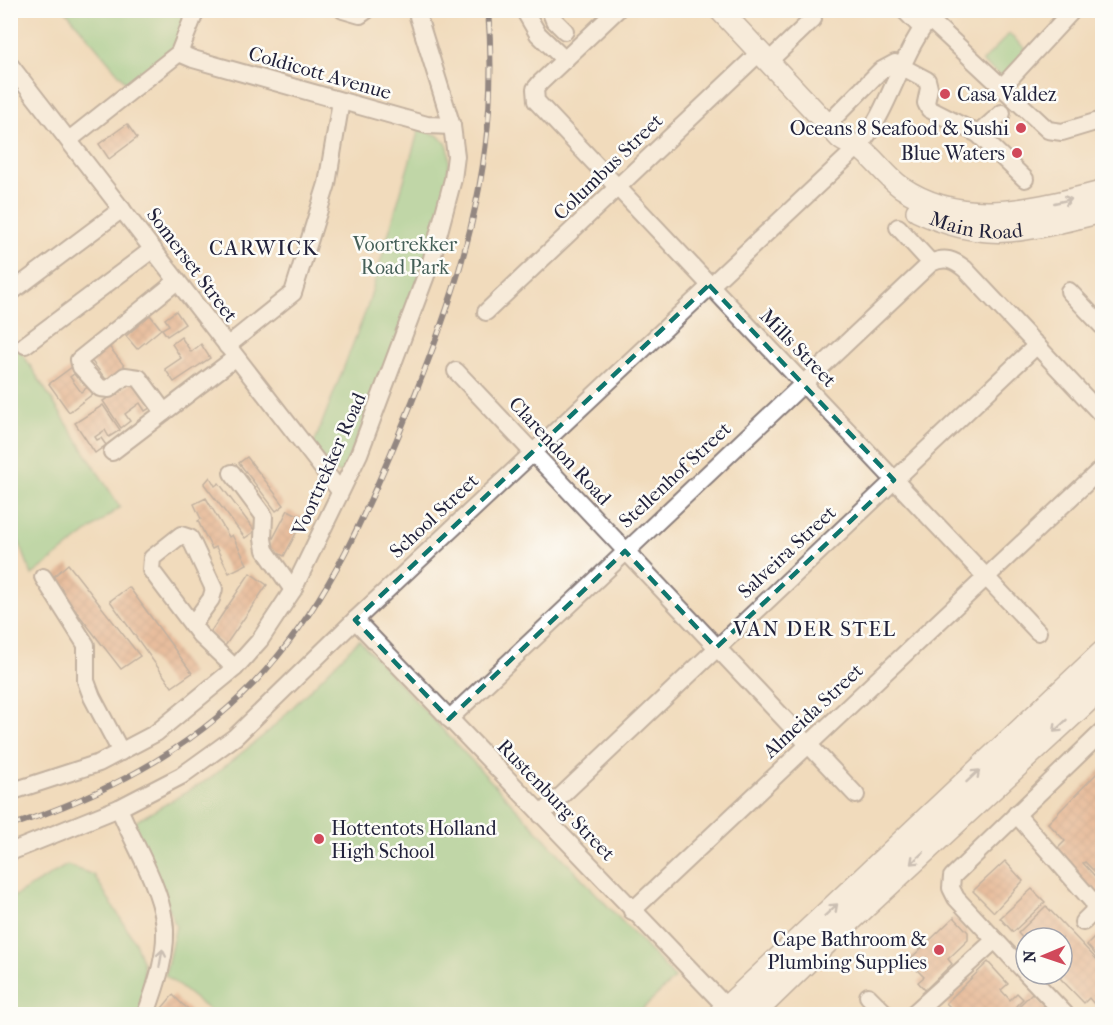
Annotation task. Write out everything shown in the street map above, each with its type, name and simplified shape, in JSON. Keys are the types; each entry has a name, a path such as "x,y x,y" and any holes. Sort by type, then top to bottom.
{"highway":[{"path":"727,1012 1102,654"},
{"path":"752,1014 826,942 1102,686"}],"main road":[{"name":"Main Road","path":"720,10 850,148 885,191 904,204 933,219 969,231 1025,230 1102,212"},
{"name":"Main Road","path":"850,148 900,186 932,203 967,212 1005,213 1102,192"}],"street":[{"path":"69,140 179,53 196,10"},
{"path":"343,10 360,15 368,10"},
{"name":"Voortrekker Road","path":"10,792 99,763 156,733 235,668 260,640 293,590 359,454 431,262 453,179 456,156 452,126 416,10"},
{"path":"524,10 538,34 565,60 617,10"},
{"path":"550,10 554,20 566,31"},
{"path":"904,10 929,19 1044,128 1052,132 1062,132 1102,120"},
{"path":"1002,87 1071,12"},
{"name":"Columbus Street","path":"486,312 616,187 764,58 813,19"},
{"name":"School Street","path":"10,852 119,808 181,776 219,750 286,689 355,620 709,285 850,148 871,131 929,19"},
{"name":"Coldicott Avenue","path":"179,53 427,125 452,126"},
{"name":"Mills Street","path":"565,60 535,89 536,101 1038,632"},
{"path":"827,125 880,70 889,64 903,66 927,80 929,88 926,103 930,109 978,135 1025,178"},
{"name":"Somerset Street","path":"11,66 340,491"},
{"path":"112,452 164,412 293,293 327,184 341,101"},
{"path":"978,135 1002,113"},
{"path":"10,293 122,209"},
{"path":"898,227 931,263 947,259 957,262 1102,415"},
{"path":"25,345 153,249"},
{"name":"Stellenhof Street","path":"449,719 931,263"},
{"path":"164,412 139,378 125,376 109,389 100,388 81,367 79,360 177,281"},
{"path":"1069,291 1102,326"},
{"name":"Salveira Street","path":"541,815 1036,345"},
{"name":"Clarendon Road","path":"456,371 856,795"},
{"name":"Almeida Street","path":"632,911 1102,468"},
{"path":"232,473 264,516 263,544 293,590"},
{"path":"192,625 211,599 214,589 190,538 181,535 152,558 150,566 192,625 235,668"},
{"path":"44,577 86,645 86,681 121,752"},
{"name":"Rustenburg Street","path":"355,620 727,1012"},
{"path":"1014,961 961,904 951,888 955,872 1102,732"},
{"path":"119,808 158,897 165,922 159,967 146,1014"},
{"path":"1016,814 1093,902 1094,911 1083,922"},
{"path":"913,1014 994,940"},
{"path":"1038,986 1065,1014"},
{"path":"868,996 886,1014"}],"highlighted area":[{"path":"709,285 894,480 716,648 625,551 449,719 355,620"}],"green space":[{"path":"66,11 190,11 174,49 129,86"},
{"path":"1009,34 1028,51 1001,76 982,62"},
{"name":"Voortrekker Road Park","path":"419,129 437,135 447,144 449,168 441,206 428,253 390,356 343,472 337,473 313,446 367,308"},
{"path":"10,334 120,507 32,575 11,521"},
{"name":"Hottentots Holland High School","path":"359,640 675,978 637,1014 214,1014 165,975 176,926 133,823 209,779 269,731"},
{"path":"67,865 94,875 135,942 143,964 145,990 140,1014 11,1014 10,899"}],"building":[{"path":"127,124 137,138 109,159 99,144"},
{"path":"176,311 185,324 167,336 162,329 169,325 165,319"},
{"path":"150,315 161,329 137,349 126,336"},
{"path":"181,337 191,352 201,344 210,358 174,382 165,369 181,358 172,344"},
{"path":"104,340 126,368 108,382 86,354"},
{"path":"76,364 83,373 77,378 74,374 70,377 81,392 89,386 94,393 69,412 49,384"},
{"path":"135,380 152,407 145,411 140,403 125,414 130,421 121,428 103,401"},
{"path":"103,405 120,430 109,437 105,430 95,437 97,440 101,438 106,445 95,453 75,423"},
{"path":"247,457 284,505 276,511 239,463"},
{"path":"210,477 215,486 219,483 255,531 245,538 204,484"},
{"path":"206,498 229,537 232,535 247,564 229,573 216,547 212,549 198,521 201,519 194,504"},
{"path":"288,510 304,518 284,556 268,548"},
{"path":"68,564 140,656 121,669 51,579"},
{"path":"250,573 267,585 225,646 209,634"},
{"path":"129,587 192,673 172,687 110,601"},
{"path":"1102,768 1102,879 1085,862 1083,863 1102,884 1102,904 1053,853 1065,841 1048,823"},
{"path":"1005,861 1023,881 994,912 973,891"},
{"path":"1032,889 1045,902 1019,926 1014,926 1013,932 1000,918"},
{"path":"1046,906 1065,926 1025,926"},
{"name":"Cape Bathroom & Plumbing Supplies","path":"954,917 968,932 968,940 948,959 952,964 925,990 918,982 924,977 908,961"},
{"path":"1102,930 1102,962 1087,945"},
{"path":"1074,936 1102,965 1102,996 1094,1004 1089,998 1084,1003 1068,986 1074,986"},
{"path":"988,962 1008,984 1001,990 1010,1000 1017,993 1023,999 1016,1006 1017,1008 1032,993 1052,1014 957,1014 946,1003"},
{"path":"173,995 182,1004 195,1014 157,1014"}],"railway":[{"path":"10,826 110,786 141,770 200,731 254,683 300,627 320,597 355,534 385,468 420,382 456,279 481,176 488,123 491,68 488,10"}],"place":[{"name":"Casa Valdez","path":"945,94"},
{"name":"Oceans 8 Seafood & Sushi","path":"1021,128"},
{"name":"Blue Waters","path":"1017,153"},
{"name":"Hottentots Holland High School","path":"319,839"},
{"name":"Cape Bathroom & Plumbing Supplies","path":"939,950"}],"district":[{"name":"CARWICK","path":"264,248"},
{"name":"VAN DER STEL","path":"815,629"}]}
